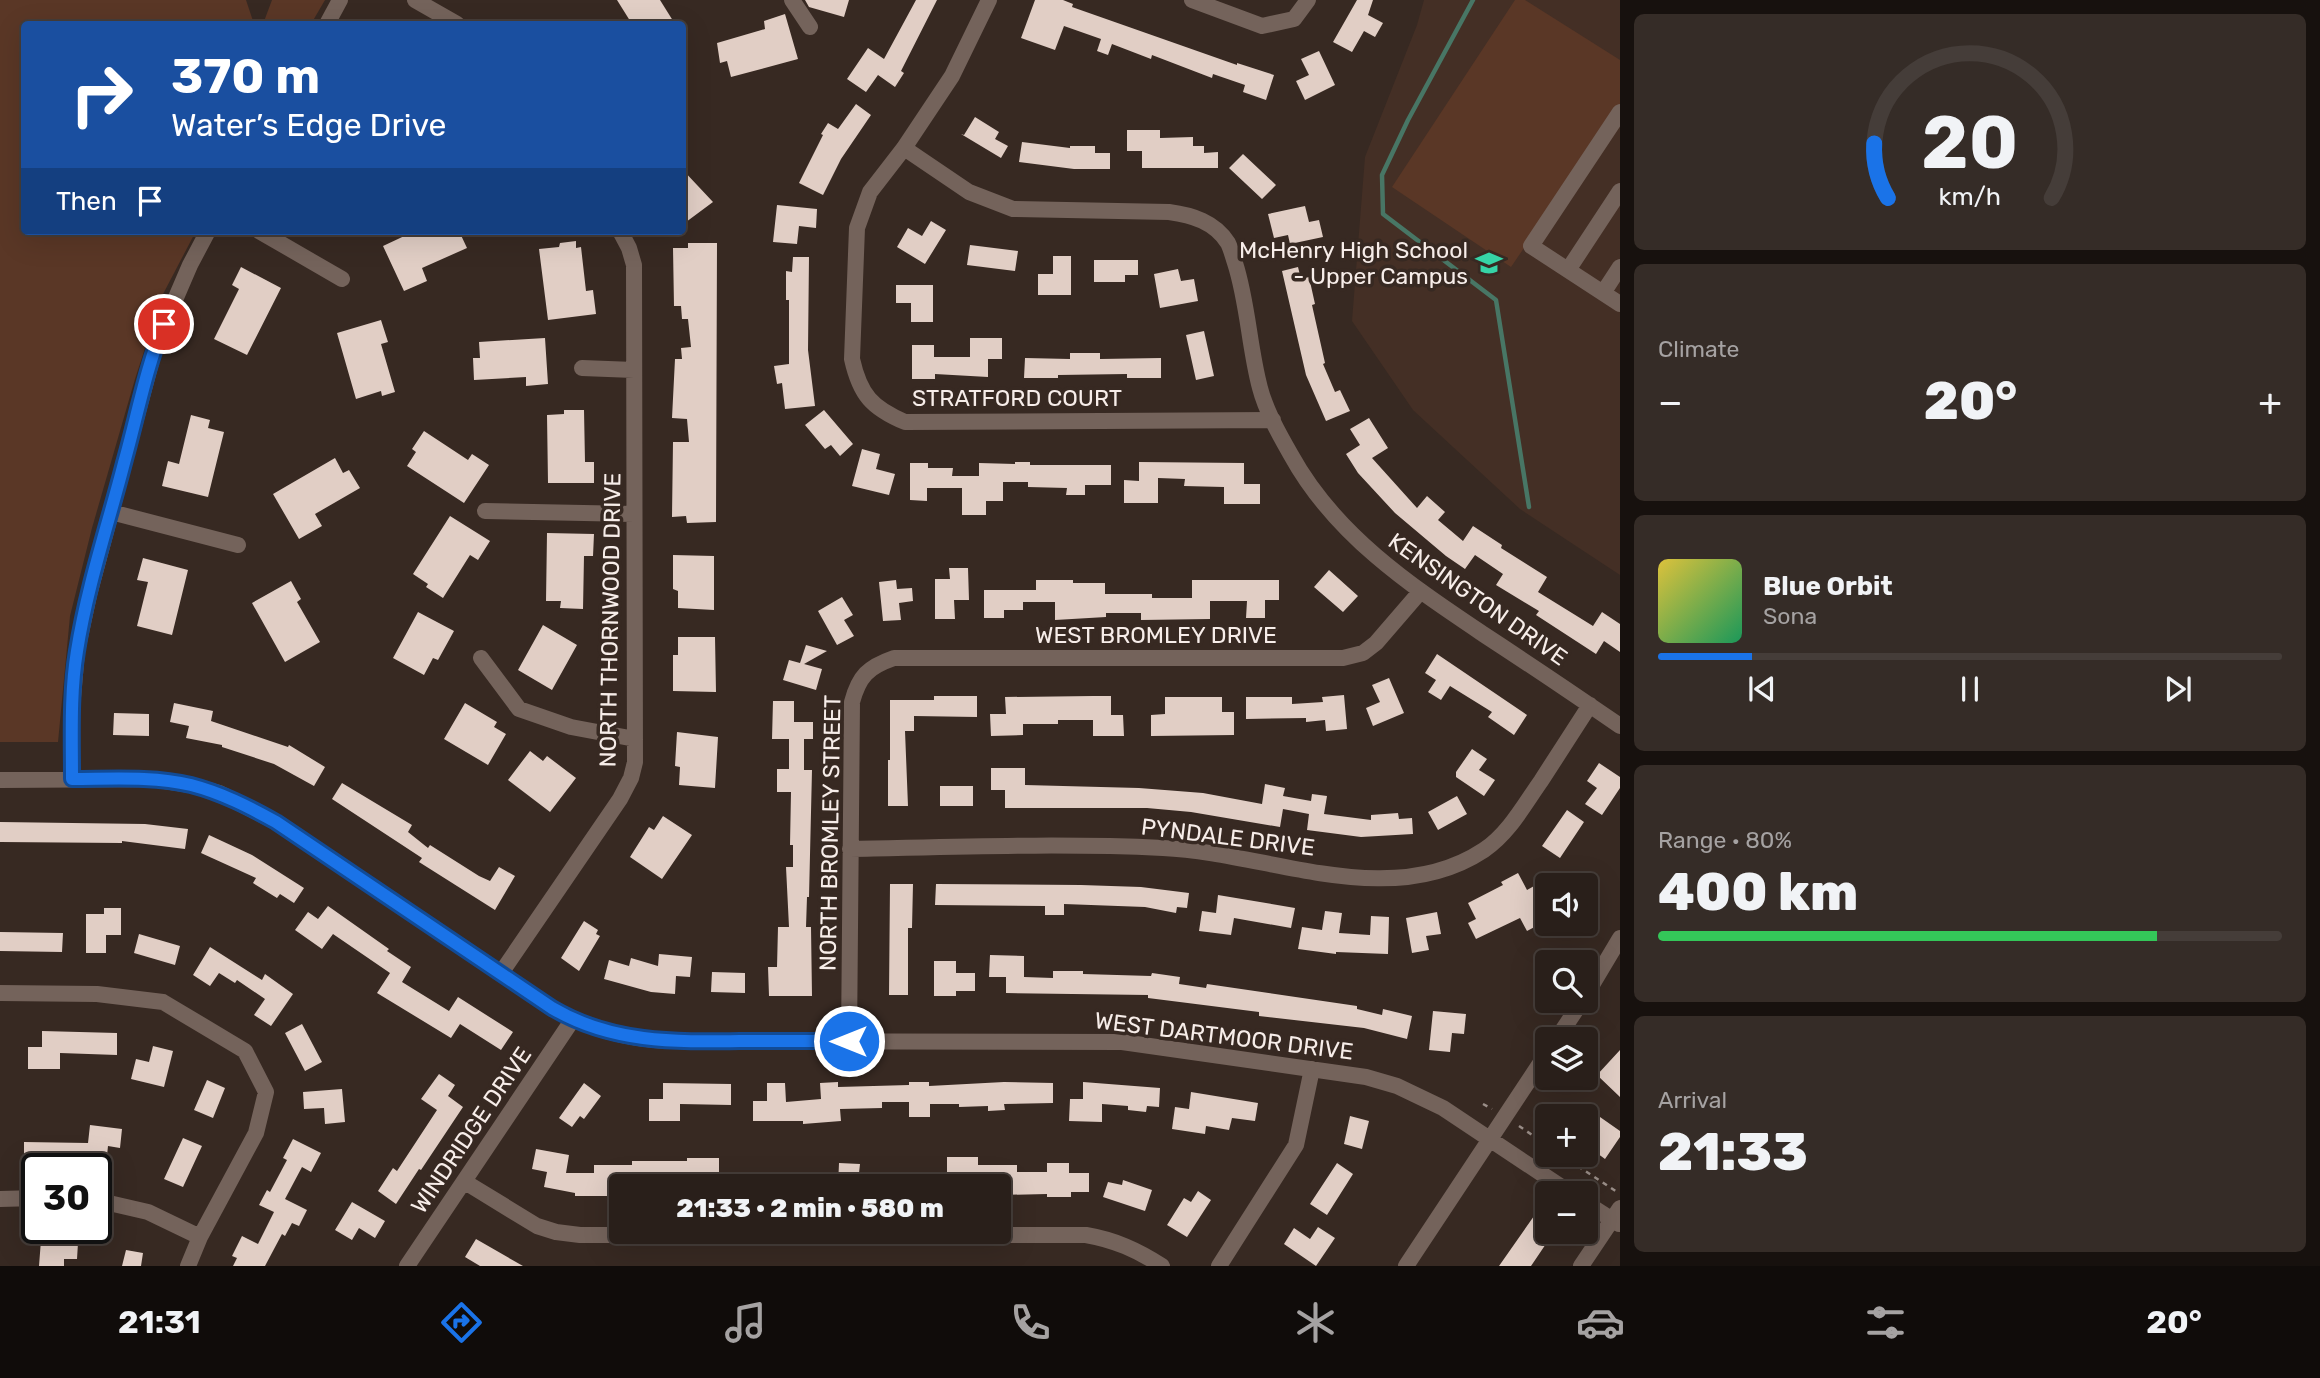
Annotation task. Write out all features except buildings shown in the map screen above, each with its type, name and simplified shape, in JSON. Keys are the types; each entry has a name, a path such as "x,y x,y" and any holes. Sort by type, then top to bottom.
{"street":[{"path":"329,21 340,0"},
{"path":"415,0 452,21"},
{"path":"792,0 810,27"},
{"path":"904,148 952,76 989,0"},
{"path":"1192,0 1262,26 1294,19 1308,0"},
{"path":"1620,112 1531,246 1620,304"},
{"name":"KENSINGTON DRIVE","path":"904,148 969,192 1013,209 1169,212 1205,221 1229,244 1239,276 1260,389 1273,420 1292,457 1341,524 1385,566 1420,592 1620,726"},
{"name":"STRATFORD COURT","path":"904,148 870,192 857,228 852,359 856,379 864,396 886,414 905,422 1273,420"},
{"path":"1568,270 1620,191"},
{"path":"72,779 72,709 77,650 156,344 206,235"},
{"path":"266,235 342,279"},
{"name":"NORTH THORNWOOD DRIVE","path":"501,973 620,799 631,778 635,762 634,265 622,235"},
{"path":"1603,293 1620,267"},
{"path":"582,368 634,370"},
{"path":"485,511 634,514"},
{"path":"111,512 238,545"},
{"name":"WEST BROMLEY DRIVE","path":"867,671 894,658 1343,658 1363,653 1376,643 1420,592"},
{"path":"481,658 519,709 571,727 635,739"},
{"name":"NORTH BROMLEY STREET","path":"849,1041 852,702 857,684 867,671"},
{"name":"PYNDALE DRIVE","path":"850,849 1044,845 1167,848 1346,876 1406,878 1447,868 1485,849 1513,822 1590,705"},
{"name":"WEST DARTMOOR DRIVE","path":"0,780 152,779 190,785 238,802 276,822 573,1019 609,1033 652,1040 1122,1042 1366,1077 1397,1086 1443,1108 1552,1181"},
{"path":"1598,975 1620,938"},
{"path":"0,993 97,994 163,1002 245,1051 266,1092 256,1133 200,1237 188,1266"},
{"name":"WINDRIDGE DRIVE","path":"407,1266 573,1019"},
{"path":"1219,1266 1296,1145 1312,1069"},
{"path":"1406,1266 1535,1071"},
{"path":"465,1182 537,1226 580,1235 1086,1235 1112,1240 1134,1249 1162,1266"},
{"path":"0,1199 21,1198"},
{"path":"112,1204 148,1212 200,1237"},
{"path":"1581,1266 1617,1218 1598,1209"}],"path":[{"path":"1579,1167 1620,1194"}],"shaded area":[{"path":"0,0 246,0 253,21 21,21 21,235 194,235 162,296 92,528 70,616 58,742 0,742"},
{"path":"272,0 325,0 313,21 264,21"},
{"name":"McHenry High School - Upper Campus","path":"1424,0 1620,0 1620,575 1520,509 1413,410 1352,321 1365,157 1417,25"},
{"path":"1515,0 1525,0 1620,60 1620,107 1511,267 1392,187"}],"waterway":[{"path":"1473,0 1408,120 1382,175 1383,214 1496,300 1529,507"}],"place":[{"name":"McHenry High School - Upper Campus","path":"1489,263"}],"route":[{"path":"164,324 143,392 77,650 72,709 72,779 152,779 219,793 248,806 276,822 552,1008 594,1028 634,1038 668,1041 849,1041"}]}
